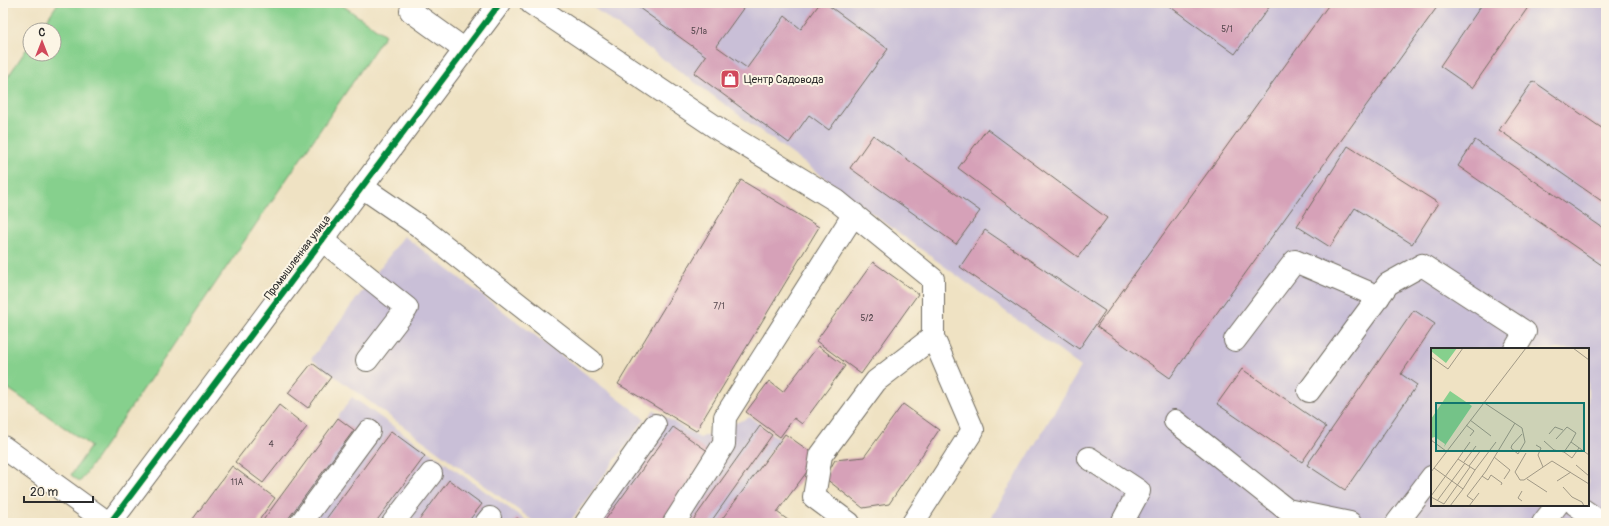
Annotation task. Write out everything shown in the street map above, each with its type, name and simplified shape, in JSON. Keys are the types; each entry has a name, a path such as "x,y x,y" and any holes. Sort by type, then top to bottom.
{"street":[{"name":"Промышленная улица","path":"109,523 500,3"},
{"path":"530,3 720,130 837,201 933,279 933,337 973,430 913,523"},
{"path":"411,11 465,50"},
{"path":"362,187 419,226 591,361"},
{"path":"674,523 724,444 725,417 854,214"},
{"path":"322,240 406,308 367,360"},
{"path":"1235,340 1295,261 1378,297"},
{"path":"1309,391 1388,284 1422,265 1525,332 1516,348"},
{"path":"849,523 814,497 821,456 876,381 933,337"},
{"path":"1175,421 1287,510 1350,523"},
{"path":"586,523 655,426"},
{"path":"301,523 369,431"},
{"path":"3,447 109,523"},
{"path":"1089,458 1139,491 1122,523"},
{"path":"393,523 431,474"},
{"path":"1397,523 1431,478"},
{"path":"1544,523 1556,506"},
{"path":"1577,506 1602,523"}],"shaded area":[{"path":"587,3 1606,3 1606,523 988,523 1081,367"},
{"path":"404,236 645,419 569,523 536,523 311,359"},
{"path":"352,397 530,523 264,523"},
{"path":"654,410 700,438 750,417 779,439 722,523 574,523"}],"green space":[{"path":"58,3 339,3 385,35 80,482 71,475 91,446 3,385 3,84 22,56 22,62 62,62 62,22 45,22"}],"building":[{"path":"636,3 747,3 716,46 747,68 785,16 801,29 820,3 825,3 888,49 829,130 809,115 789,143 694,73 706,56 635,5"},
{"path":"1165,3 1272,3 1235,54"},
{"path":"1330,3 1440,3 1170,378 1097,326"},
{"path":"1483,3 1531,3 1472,88 1440,66"},
{"path":"1533,81 1606,131 1606,204 1499,130"},
{"path":"987,129 1107,218 1078,257 958,168"},
{"path":"873,135 980,211 956,244 850,168"},
{"path":"1475,140 1606,230 1606,268 1458,166"},
{"path":"1348,146 1438,203 1412,244 1355,208 1330,247 1297,226"},
{"path":"741,180 819,227 696,431 618,384"},
{"path":"985,230 1105,311 1079,349 960,267"},
{"path":"873,262 918,294 861,374 816,341"},
{"path":"1414,310 1435,324 1401,374 1417,385 1345,490 1307,465"},
{"path":"818,346 845,366 802,424 794,418 780,437 746,412 769,381 783,392"},
{"path":"312,363 331,377 308,408 288,393"},
{"path":"1242,369 1326,427 1302,462 1217,404"},
{"path":"903,404 939,430 889,504 863,508 825,478 835,460 864,457"},
{"path":"279,405 307,427 263,483 235,462"},
{"path":"338,418 354,430 285,523 261,523"},
{"path":"760,426 772,435 710,523 691,523"},
{"path":"673,427 709,452 662,523 603,523"},
{"path":"391,431 425,456 375,523 323,523"},
{"path":"785,434 818,457 777,512 792,523 719,523"},
{"path":"232,466 275,498 257,523 190,523"},
{"path":"449,480 482,504 467,523 417,523"},
{"path":"517,518 524,523 513,523"}],"cycle path":[{"path":"110,523 500,3"}],"place":[{"name":"Центр Садовода","path":"730,79"}]}
